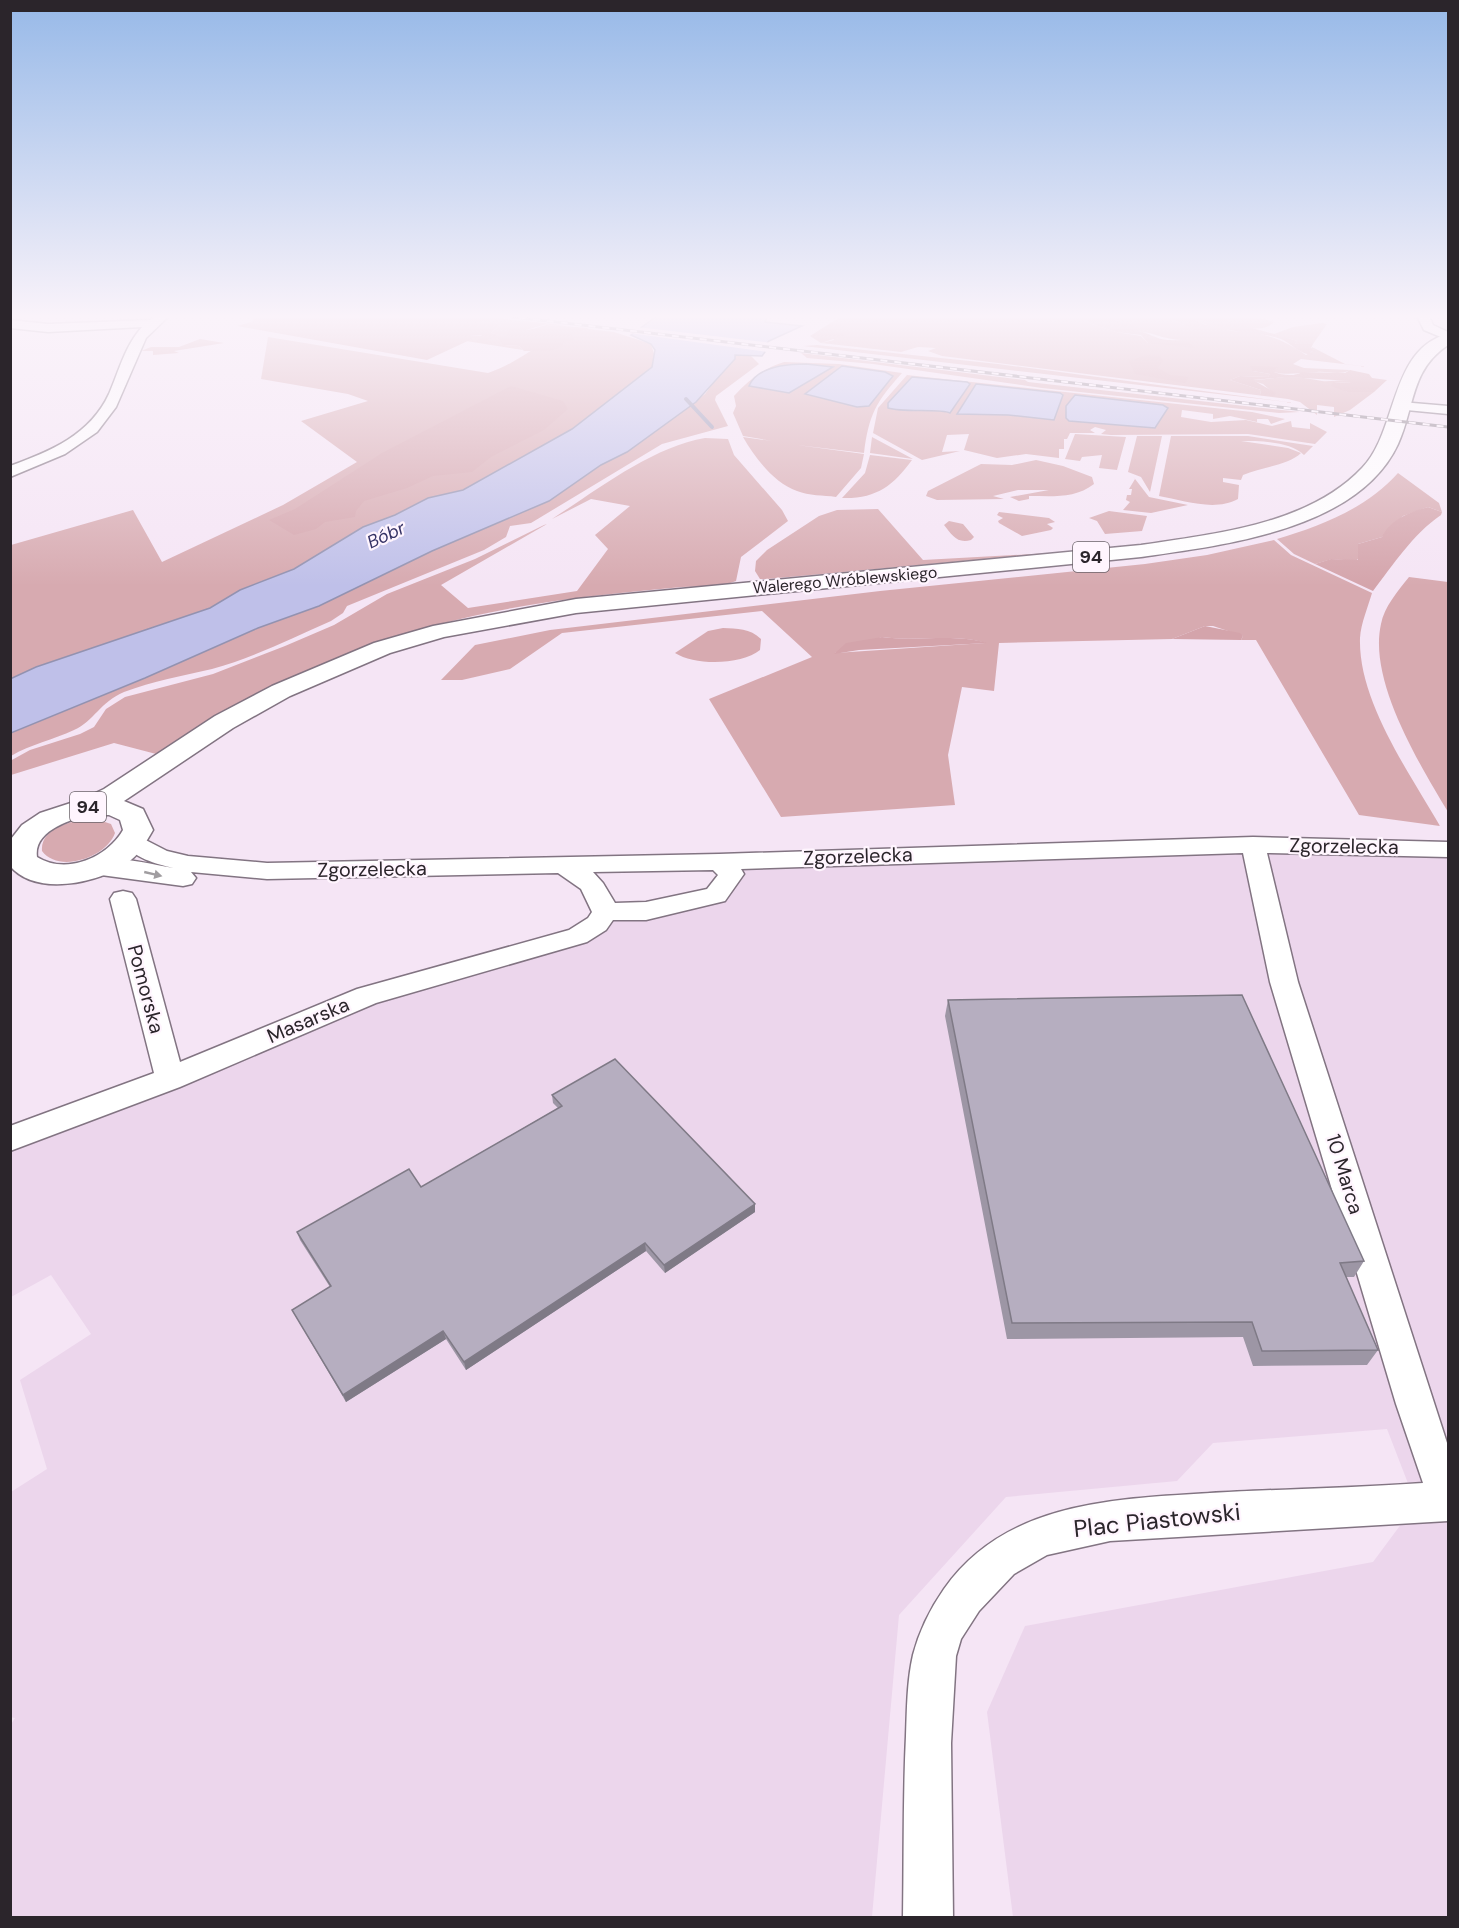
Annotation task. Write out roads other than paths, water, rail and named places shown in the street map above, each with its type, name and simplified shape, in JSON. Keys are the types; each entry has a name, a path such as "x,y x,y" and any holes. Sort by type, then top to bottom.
{"main road":[{"name":"Walerego Wróblewskiego","path":"91,806 246,709 340,664 428,635 525,614 576,606 1083,558 1197,543 1250,531 1321,506 1343,494 1367,475 1387,448 1401,406"},
{"name":"Walerego Wróblewskiego","path":"133,828 138,800 175,755"},
{"name":"94","path":"91,806 113,807 133,828 119,855 95,867 54,874 18,856 51,819 91,806"}],"street":[{"path":"10,472 62,448 96,426 109,406"},
{"path":"1401,406 1449,410"},
{"path":"1448,427 1446,420 1449,416"},
{"name":"Zgorzelecka","path":"133,828 159,857 188,864 267,871 719,862 1067,849 1253,845 1449,849"},
{"name":"10 Marca","path":"1253,845 1284,982 1415,1404 1449,1501"},
{"path":"561,865 581,874 594,885 604,912 655,909 716,895 732,874 719,862"},
{"name":"Zgorzelecka","path":"95,867 125,868 191,879 212,879 267,871"},
{"name":"Pomorska","path":"123,899 170,1078"},
{"name":"Masarska","path":"10,1138 170,1078 367,996 578,936 597,924 604,912"},
{"name":"Plac Piastowski","path":"928,1917 927,1780 930,1693 939,1639 966,1593 996,1564 1024,1544 1061,1530 1102,1522 1280,1508 1449,1501"}],"water":[{"name":"Bóbr","path":"602,406 691,406 627,452 601,465 549,501 432,551 319,606 258,628 145,678 11,733 10,679 36,667 210,608 240,590 294,569 363,527 395,515 428,498 463,490 572,429"},
{"path":"888,406 955,406 950,413 888,408"},
{"path":"962,406 1059,406 1054,420 1008,415 957,414"},
{"path":"1066,406 1165,406 1168,408 1155,428 1069,421 1066,418"}],"waterway":[{"path":"692,406 712,427"}],"railway":[{"path":"1269,406 1448,427"}]}
